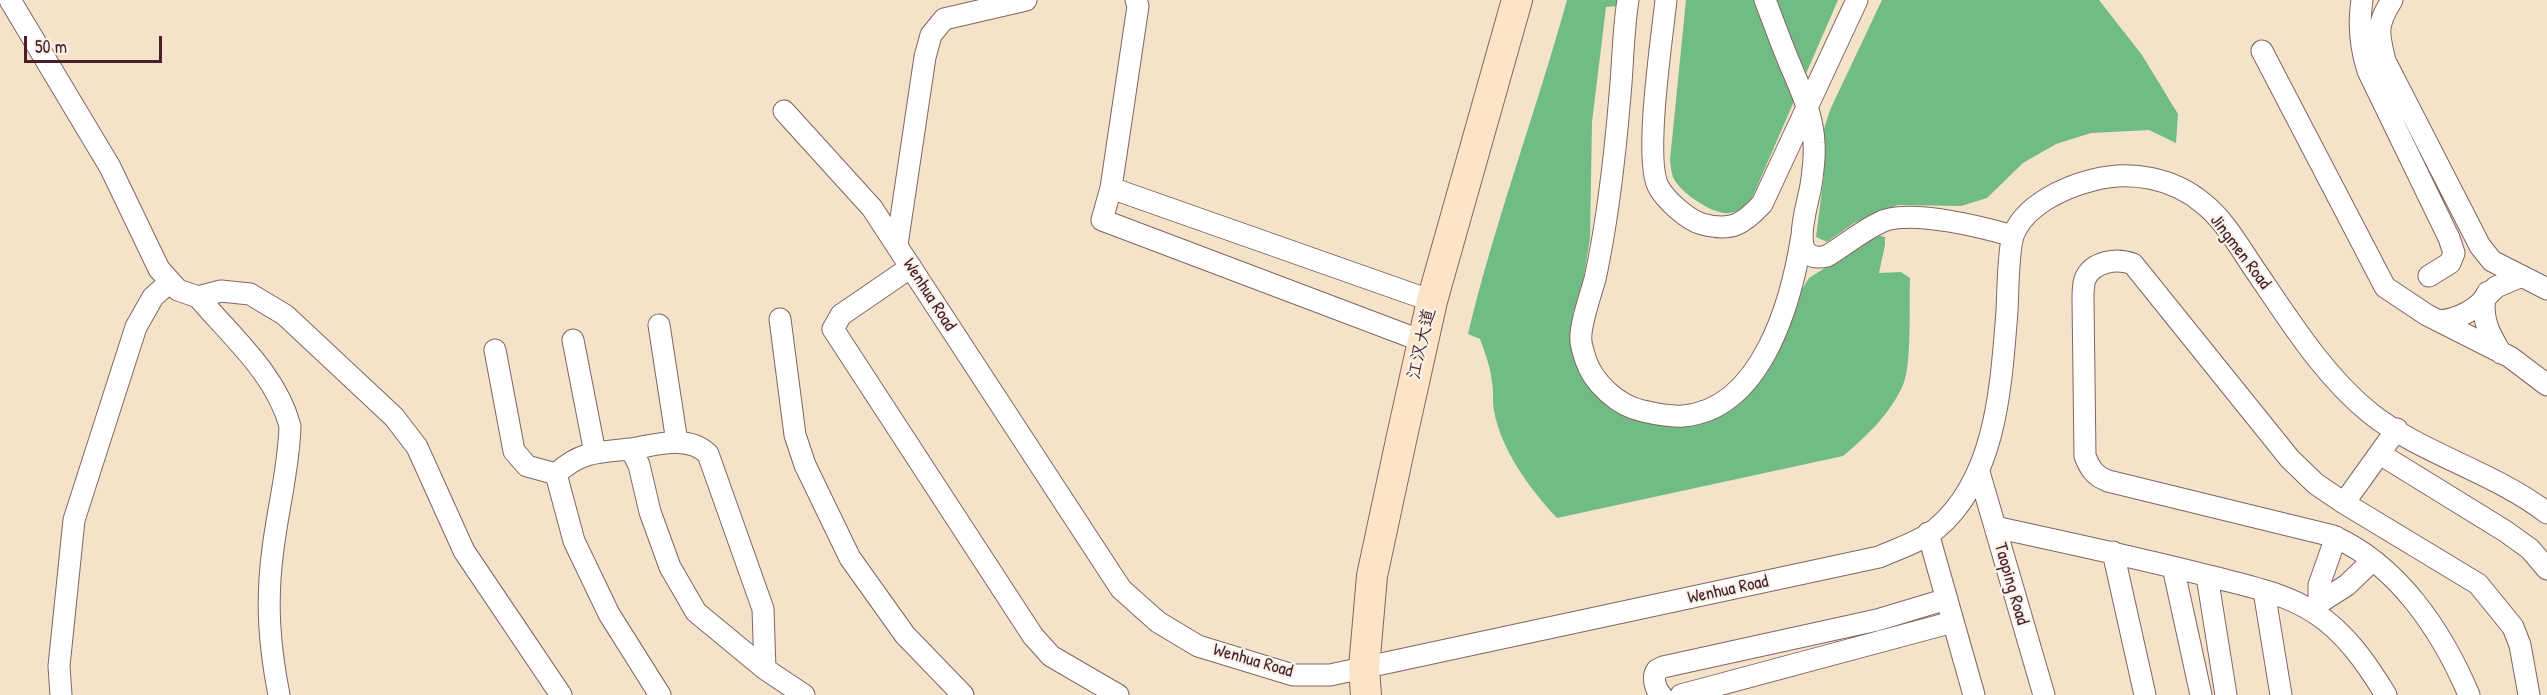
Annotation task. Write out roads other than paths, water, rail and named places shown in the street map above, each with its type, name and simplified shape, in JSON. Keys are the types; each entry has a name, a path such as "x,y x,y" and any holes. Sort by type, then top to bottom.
{"main road":[{"name":"江汉大道","path":"1365,681 1372,576 1422,341 1517,0"}],"street":[{"path":"10,0 110,167 159,270 178,290 198,297 249,354 274,388 285,408 290,426 269,595 270,648 279,695"},
{"path":"897,245 930,35 944,19 1026,0"},
{"path":"1136,0 1138,6 1111,188 1102,220 1422,341"},
{"path":"1628,0 1609,196 1599,260 1580,339 1586,361 1596,379 1610,395 1634,409 1661,415 1683,416 1700,412 1726,400 1741,386 1775,336 1788,299 1802,235 1811,183 1814,143 1807,107 1765,0"},
{"path":"1666,0 1652,154 1658,187 1688,219 1710,226 1724,227 1744,223 1762,204 1857,0"},
{"path":"2362,0 2359,34 2361,51 2378,94 2450,237 2454,253 2450,263 2429,276"},
{"path":"2392,0 2381,18 2378,35 2385,61 2485,254 2491,282 2485,298 2484,313 2501,353"},
{"path":"2262,51 2385,287 2440,321 2501,353 2547,385"},
{"name":"Wenhua Road","path":"784,111 872,208 1122,589 1158,622 1198,646 1293,675 1330,675 1365,681 1878,557 1928,533 1958,507 1979,472"},
{"path":"2404,147 2423,136"},
{"name":"Jingmen Road","path":"2013,236 2026,217 2050,196 2077,184 2125,174 2160,181 2179,188 2205,204 2234,239 2294,326 2338,383 2372,414 2547,513"},
{"path":"1111,188 1432,301"},
{"path":"1802,235 1803,247 1809,255 1816,259 1827,256 1884,220 1896,218 1929,219 1983,227 2013,236 2004,343 1995,414 1979,472"},
{"path":"2485,254 2492,261 2547,289"},
{"path":"2469,695 2458,669 2428,618 2394,579 2336,537 2098,477 2085,456 2083,299 2084,281 2088,273 2113,260 2123,260 2133,264 2290,459 2316,484 2478,584 2513,627 2520,645 2529,695"},
{"path":"911,267 841,315 832,328 1033,636 1051,656 1118,695"},
{"path":"2440,321 2463,315 2502,284 2522,276"},
{"path":"61,695 59,666 74,520 136,327 153,297 170,282"},
{"path":"198,297 221,291 250,294 285,315 394,417 417,447 464,551 561,695"},
{"path":"780,319 795,435 805,465 850,558 905,635 963,695"},
{"path":"659,325 677,442"},
{"path":"573,340 595,453"},
{"path":"495,350 514,451 527,466 556,474"},
{"path":"2344,503 2397,429"},
{"path":"556,474 571,461 595,453 677,442 699,445 708,454 763,609 765,669"},
{"path":"631,449 639,465 650,512 670,567 696,612 765,669 804,695"},
{"path":"2380,454 2505,531 2530,549 2547,569"},
{"name":"Taoping Road","path":"1979,472 2044,695"},
{"path":"556,474 574,541 609,614 660,695"},
{"path":"1995,527 2113,552 2264,591 2299,603 2317,614 2351,644 2386,695"},
{"path":"1928,533 1970,694"},
{"path":"2319,603 2319,585 2336,537"},
{"path":"2113,552 2145,695"},
{"path":"2319,603 2347,585 2372,561"},
{"path":"2173,567 2201,695"},
{"path":"2207,576 2226,695"},
{"path":"2264,591 2281,695"},
{"path":"1661,695 1654,677 1657,670 1663,667 1877,620 1947,599"},
{"path":"2319,603 2344,618 2362,636 2401,695"},
{"path":"1682,695 1953,622"}]}
